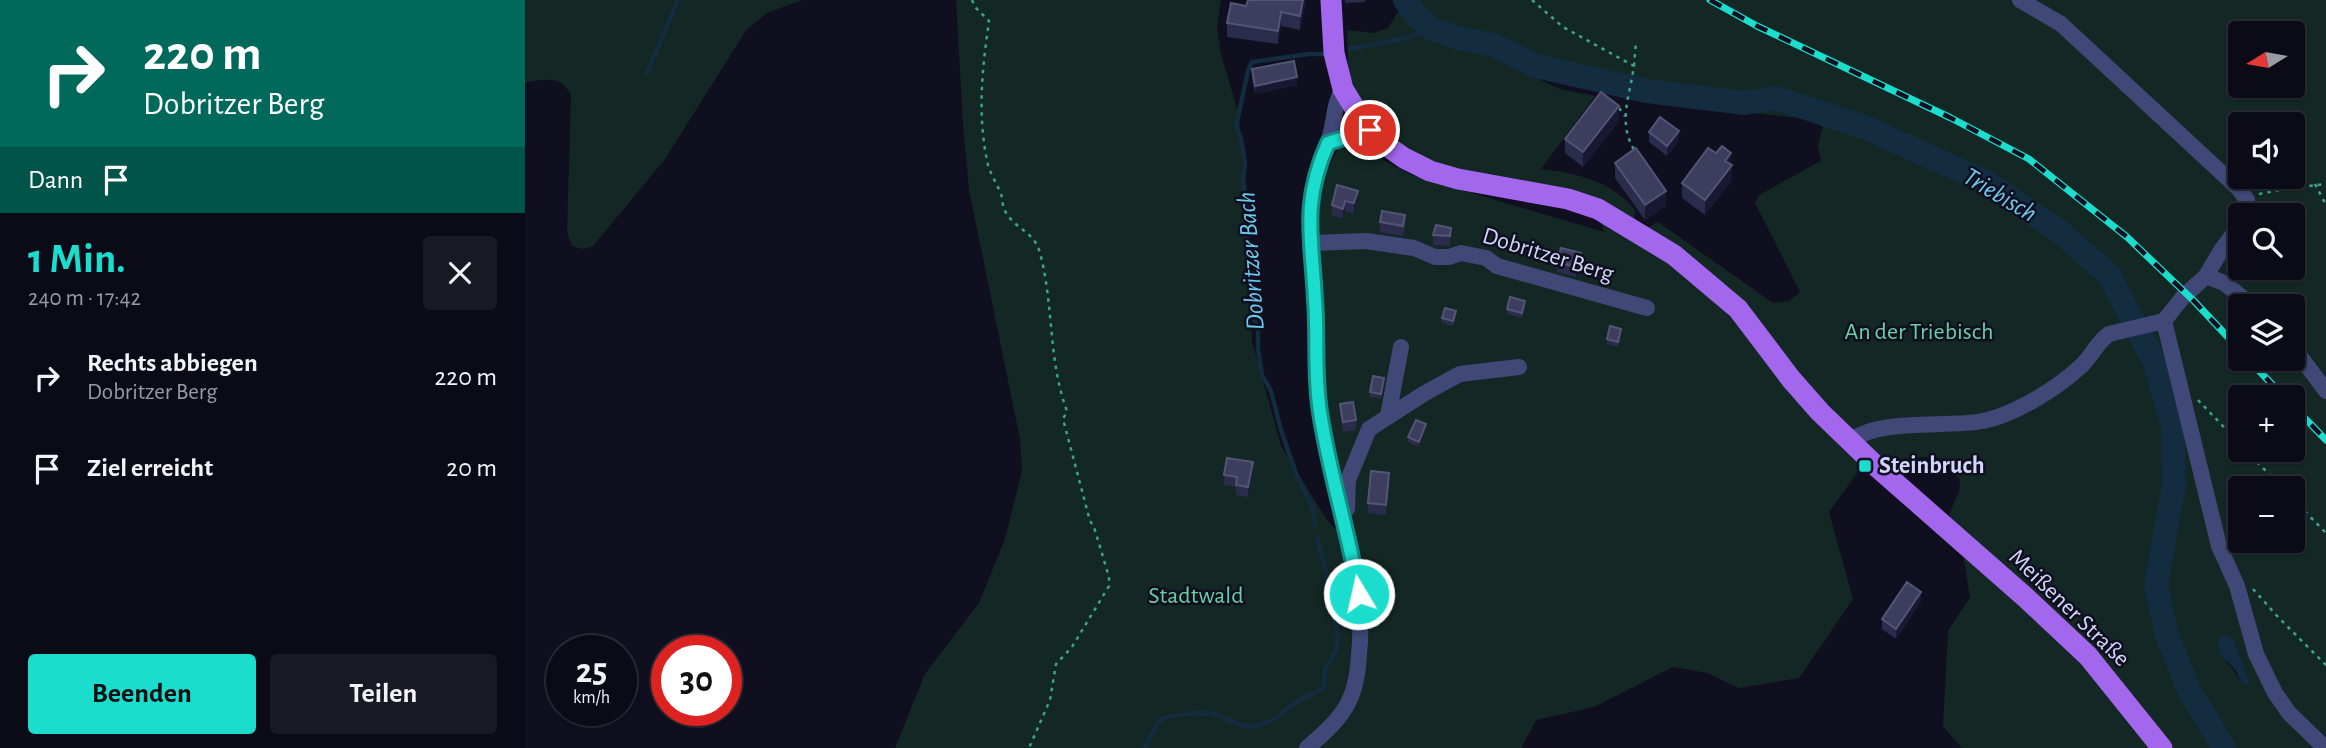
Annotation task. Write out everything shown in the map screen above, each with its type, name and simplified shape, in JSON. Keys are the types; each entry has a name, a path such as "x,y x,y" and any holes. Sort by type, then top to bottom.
{"main road":[{"name":"Meißener Straße","path":"1331,0 1333,53 1343,89 1356,112 1387,146 1404,159 1430,171 1458,179 1568,199 1598,209 1674,255 1738,309 1791,379 1876,466 2088,656 2162,748"}],"street":[{"path":"2020,0 2061,24 2239,189 2244,203"},
{"path":"1307,748 1341,714 1353,692 1361,620 1359,594 1346,526 1325,444 1318,398 1316,309 1309,222 1313,186 1333,126 1336,99 1343,89"},
{"path":"1328,143 1370,130"},
{"path":"1851,441 1860,434 1878,429 1985,421 2033,400 2083,365 2103,338 2115,332 2158,322 2206,276 2228,240"},
{"name":"Dobritzer Berg","path":"1311,243 1366,241 1414,248 1435,257 1449,257 1461,253 1486,258 1497,266 1647,308"},
{"path":"2206,276 2224,283 2238,294"},
{"path":"2158,322 2179,379 2219,546 2234,577 2256,654 2269,683 2289,713 2325,748"},
{"path":"1388,416 1401,347"},
{"path":"2305,362 2326,391"},
{"path":"1346,526 1348,480 1369,429 1460,374 1519,367"}],"path":[{"path":"972,0 989,21 981,79 983,140 989,168 1002,196 1003,208 1017,226 1031,234 1039,249 1047,281 1060,393 1067,411 1063,419 1090,520 1109,577 1109,586 1072,647 1056,664 1050,700 1029,748"},
{"path":"1532,0 1563,27 1634,66"},
{"path":"1636,41 1625,116 1628,140 1638,155"},
{"path":"1619,108 1625,116"},
{"path":"2315,184 2326,205"},
{"path":"2252,203 2265,193 2326,184"},
{"path":"2179,379 2228,431"},
{"path":"2257,462 2271,476"},
{"path":"2305,511 2326,533"},
{"path":"2234,577 2240,574 2326,665"}],"green space":[{"path":"525,0 802,0 767,13 747,29 665,159 593,246 583,249 572,246 567,232 571,95 567,88 557,81 525,82"},
{"path":"956,0 1221,0 1217,28 1221,54 1238,112 1243,155 1252,341 1281,446 1327,520 1357,552 1325,401 1318,215 1324,177 1338,149 1359,147 1411,175 1604,232 1598,209 1639,232 1658,222 1773,303 1789,301 1800,292 1755,203 1759,195 1821,161 1818,145 1824,121 1753,113 1745,103 1647,91 1536,66 1493,45 1458,38 1430,28 1423,38 1487,55 1560,89 1595,96 1541,169 1580,176 1616,192 1635,210 1633,224 1597,203 1543,186 1455,172 1410,154 1372,121 1349,84 1347,30 1373,33 1388,28 1405,0 2326,0 2326,748 1962,748 1943,726 1948,631 1970,597 1961,542 1949,514 1959,492 1960,480 1940,458 1929,457 1888,460 1876,466 1868,458 1829,512 1853,599 1799,678 1739,688 1707,673 1673,667 1594,707 1536,720 1521,748 895,748 925,674 979,603 1005,539 1022,471 1020,439 969,190","holes":["2224,634 2234,640 2250,682 2247,685 2241,682 2226,661 2220,650 2219,636"]}],"water":[{"path":"2224,634 2234,640 2250,682 2247,685 2241,682 2236,671 2220,653 2219,636"}],"building":[{"path":"1248,0 1303,0 1300,16 1281,12 1278,31 1227,23 1231,3 1246,6"},
{"path":"1294,61 1297,77 1255,86 1252,69"},
{"path":"1601,92 1619,106 1583,152 1565,139"},
{"path":"1660,117 1679,131 1667,146 1649,132"},
{"path":"1722,146 1731,153 1725,161 1732,165 1705,200 1682,183 1708,148 1716,153"},
{"path":"1636,148 1666,191 1645,205 1615,163"},
{"path":"1337,185 1358,191 1354,203 1345,201 1343,209 1332,205"},
{"path":"1382,211 1405,215 1403,226 1380,222"},
{"path":"1436,225 1451,228 1450,236 1433,235"},
{"path":"1561,248 1581,253 1576,267 1557,262"},
{"path":"1510,297 1525,301 1522,313 1507,309"},
{"path":"1445,308 1456,311 1453,321 1442,318"},
{"path":"1610,326 1621,329 1618,342 1607,339"},
{"path":"1373,376 1384,378 1381,394 1370,392"},
{"path":"1353,402 1356,420 1343,422 1340,404"},
{"path":"1416,420 1426,424 1419,442 1408,437"},
{"path":"1227,458 1253,462 1248,487 1236,485 1237,477 1224,475"},
{"path":"1371,471 1389,473 1386,505 1368,503"},
{"path":"1907,582 1921,592 1896,629 1882,619"}],"waterway":[{"path":"647,73 678,0"},
{"name":"Triebisch","path":"1405,0 1430,28 1458,38 1493,45 1536,66 1647,91 1745,103 1776,98 1864,127 1986,182 2059,231 2109,275 2155,363 2173,427 2174,485 2156,585 2167,635 2189,690 2224,748"},
{"name":"Dobritzer Bach","path":"1350,49 1406,38 1430,28"},
{"name":"Dobritzer Bach","path":"1315,525 1313,509 1297,476 1271,391 1262,375 1258,330 1252,313 1253,290 1247,264 1253,252 1246,236 1249,223 1243,181 1245,163 1236,126 1252,62 1323,54"},
{"name":"Dobritzer Bach","path":"1145,748 1156,726 1164,718 1210,713 1243,725 1261,725 1324,687 1325,669 1336,651 1338,633 1317,537"}],"railway":[{"path":"1710,0 1757,26 1951,118 2029,159 2127,237 2228,337"},
{"path":"2259,371 2273,385"},
{"path":"2305,418 2326,440"}],"place":[{"name":"Steinbruch","path":"1865,466"}],"route":[{"path":"1359,594 1353,555 1319,409 1309,222 1313,186 1328,143 1370,130"}],"park label":[{"name":"An der Triebisch","path":"1919,332"},
{"name":"Stadtwald","path":"1196,596"}]}
